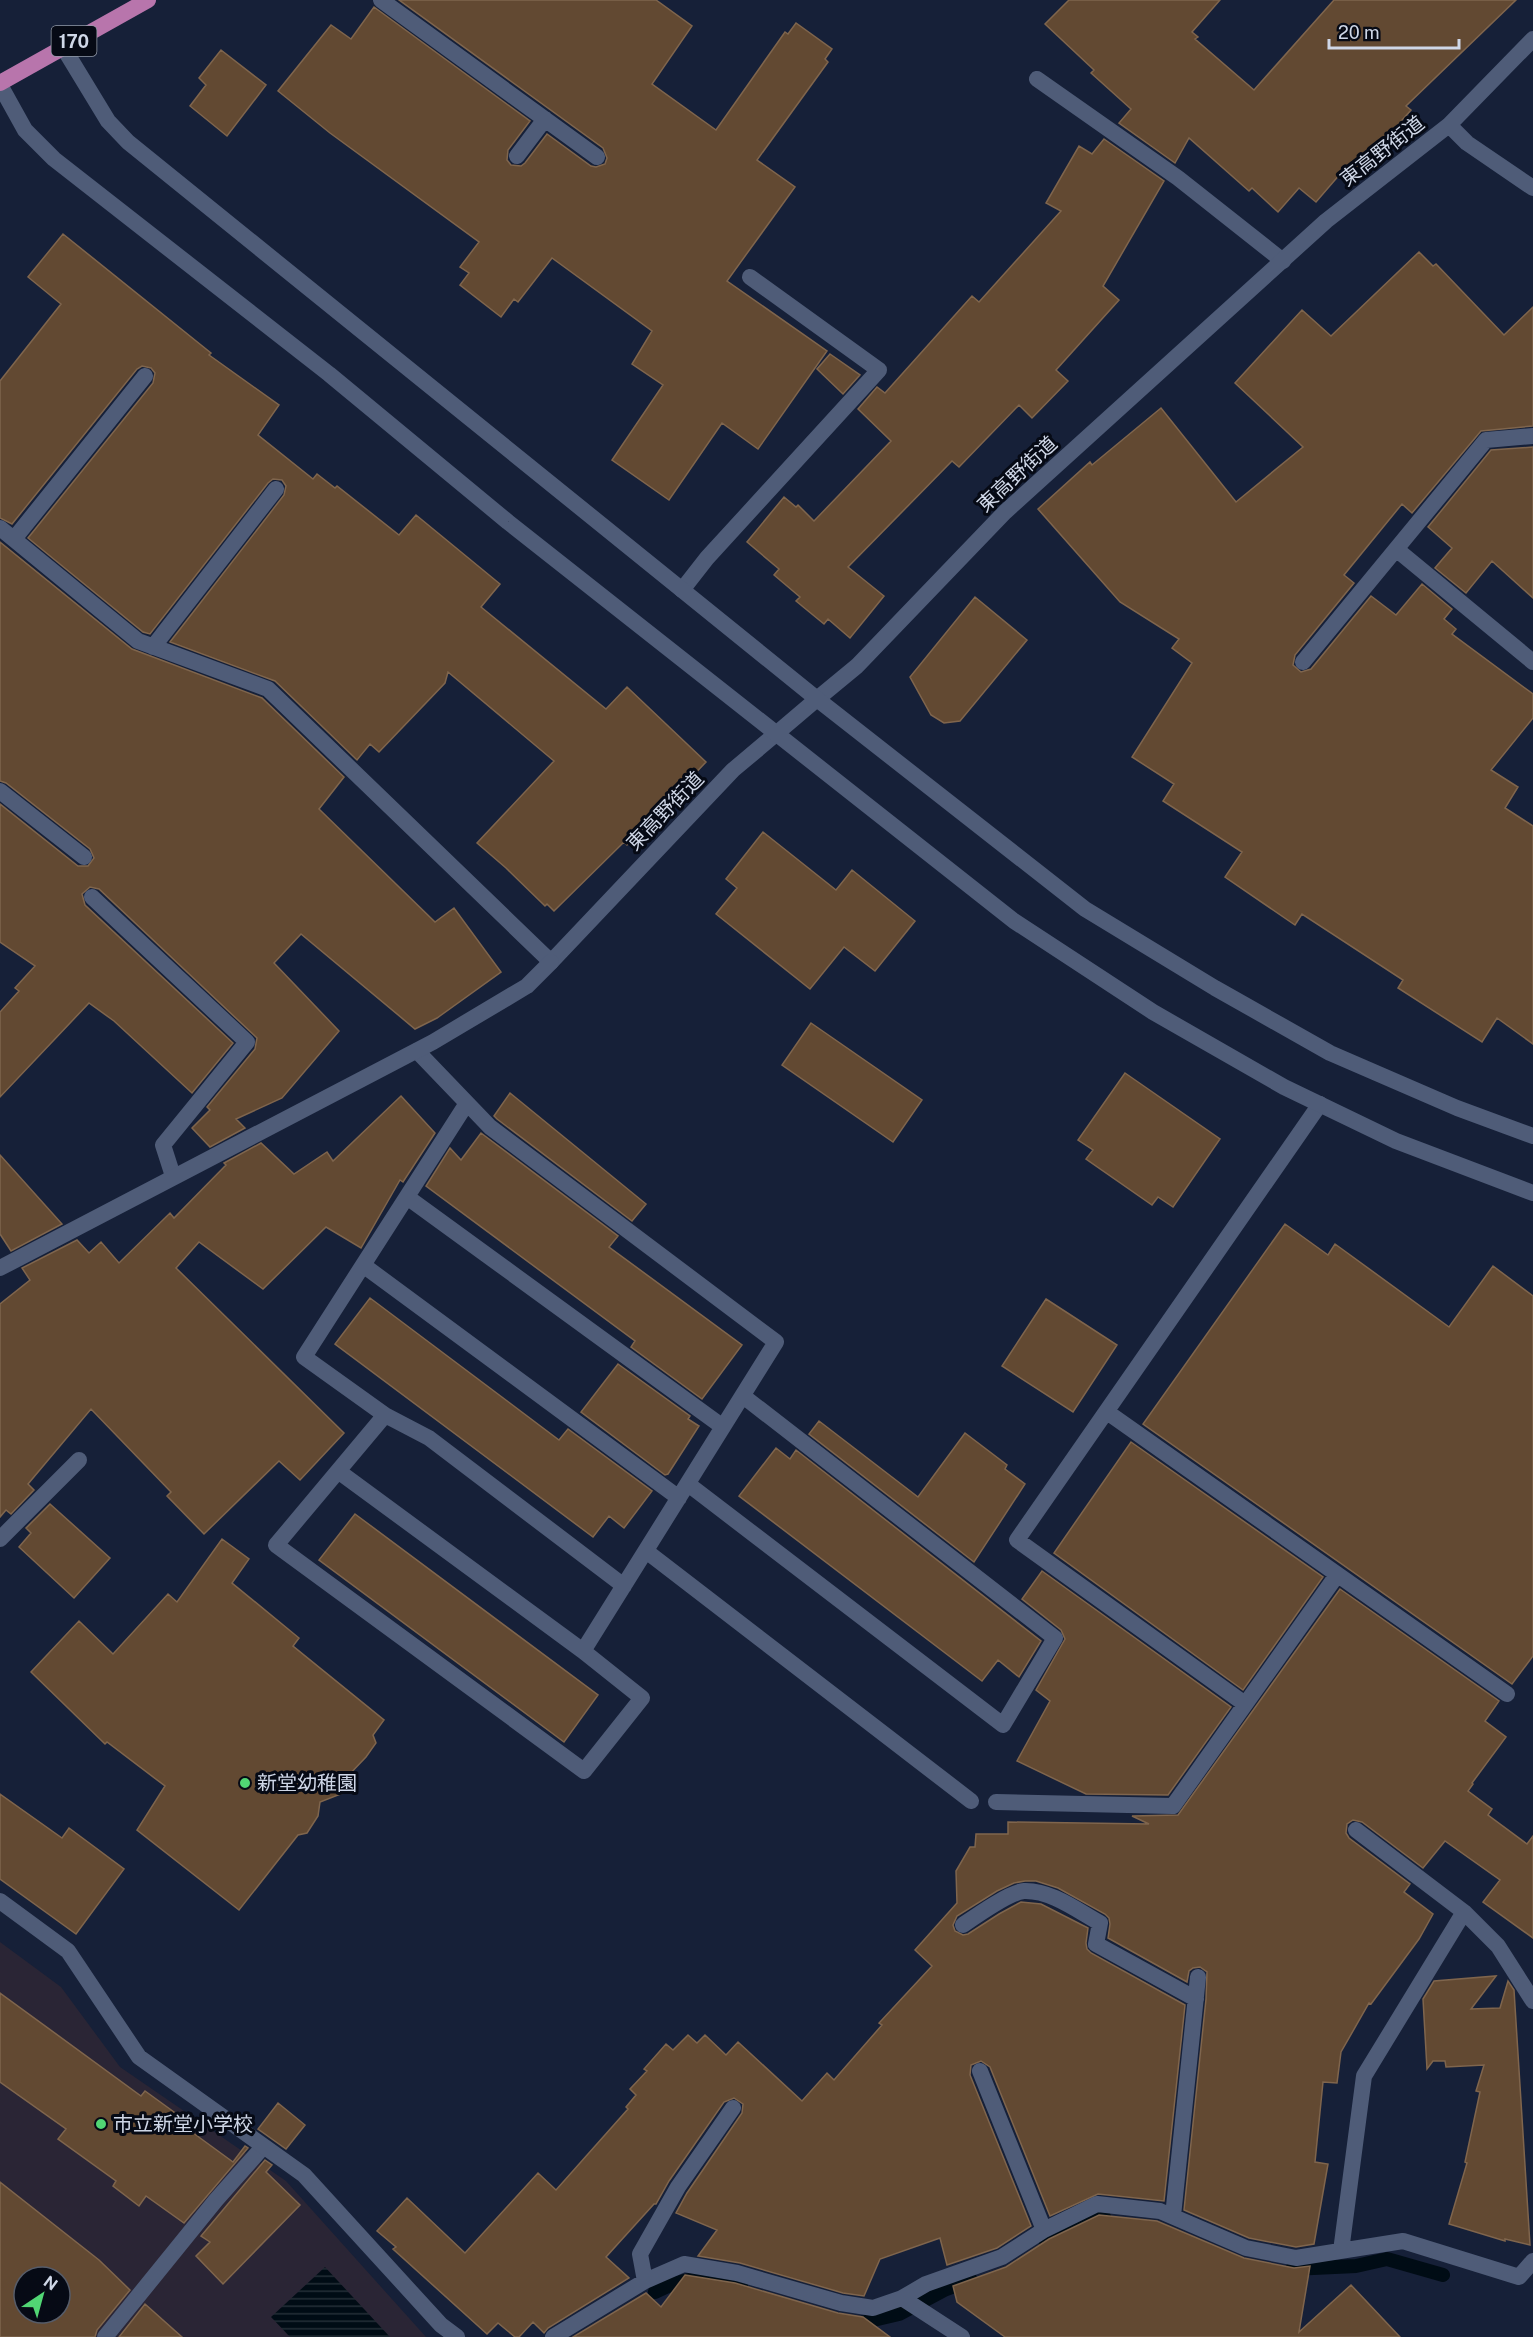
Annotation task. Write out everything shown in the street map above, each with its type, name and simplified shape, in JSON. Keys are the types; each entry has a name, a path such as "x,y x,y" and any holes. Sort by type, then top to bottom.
{"highway":[{"name":"170","path":"0,84 148,0"}],"street":[{"path":"381,0 597,157"},
{"name":"東高野街道","path":"0,1268 417,1051 527,986 733,770 857,666 1005,512 1326,221 1449,125 1533,39"},
{"path":"63,47 108,121 128,142 817,699 1085,909 1330,1053 1457,1108 1533,1136"},
{"path":"1037,79 1178,178 1283,261"},
{"path":"0,84 25,130 54,159 329,374 508,522 1014,921 1153,1012 1284,1087 1396,1141 1533,1193"},
{"path":"517,156 545,119"},
{"path":"1449,125 1467,143 1533,188"},
{"path":"682,590 707,558 879,370 750,277"},
{"path":"14,539 144,376"},
{"path":"1303,662 1486,440 1533,436"},
{"path":"153,647 276,489"},
{"path":"0,528 138,641 268,689 550,962"},
{"path":"1396,549 1533,662"},
{"path":"0,791 84,857"},
{"path":"92,897 247,1042 163,1145 173,1176"},
{"path":"417,1051 490,1127 776,1342 583,1651"},
{"path":"467,1103 304,1357 385,1415 429,1438 624,1586"},
{"path":"1245,1704 1017,1540 1320,1104"},
{"path":"407,1197 723,1427"},
{"path":"363,1265 679,1498"},
{"path":"688,1484 1004,1725 1055,1638 743,1396"},
{"path":"1107,1412 1507,1694"},
{"path":"338,1472 583,1651 642,1698 584,1771 276,1545 385,1415"},
{"path":"0,1539 79,1460"},
{"path":"646,1551 971,1801"},
{"path":"996,1802 1173,1806 1337,1575"},
{"path":"1356,1830 1464,1912 1498,1946 1533,2001"},
{"path":"963,1925 988,1908 1022,1891 1048,1894 1100,1923 1096,1944 1196,1999"},
{"path":"0,1901 68,1951 140,2057 304,2175 441,2325 457,2337"},
{"path":"1341,2251 1364,2076 1464,1912"},
{"path":"1173,2217 1198,1977"},
{"path":"980,2071 1044,2229"},
{"path":"645,2281 640,2254 678,2187 733,2109"},
{"path":"105,2337 263,2146"},
{"path":"560,2335 645,2281 684,2264 737,2273 841,2303 873,2308 902,2298 926,2284 1002,2258 1044,2229 1097,2204 1160,2211 1246,2248 1296,2259 1403,2241 1519,2277 1533,2260"},
{"path":"902,2298 962,2337"}],"shaded area":[{"name":"市立新堂小学校","path":"0,1942 61,1987 120,2067 286,2181 426,2337 0,2337"},
{"path":"325,2267 390,2337 290,2337 271,2317"}],"building":[{"path":"399,0 656,0 692,26 652,84 716,130 785,32 788,34 796,23 832,49 825,59 828,62 757,160 795,187 727,281 827,351 758,449 722,423 669,500 612,460 663,385 632,364 652,331 552,258 518,302 514,299 501,317 460,285 469,273 460,267 479,242 330,133 278,91 331,25 351,39 374,7 530,121 508,150 507,160 511,165 521,166 525,163 547,134 591,166 605,164 607,158 603,148"},
{"path":"1069,0 1220,0 1192,32 1198,37 1195,39 1254,90 1334,0 1516,0 1406,106 1411,110 1355,173 1347,166 1316,202 1299,188 1278,212 1252,188 1249,191 1189,138 1175,163 1119,123 1131,109 1091,73 1094,70 1045,24"},
{"path":"221,50 266,85 227,136 190,106 206,85 199,78"},
{"path":"1104,139 1164,181 1103,286 1119,300 1056,370 1068,381 1032,418 1019,405 959,467 952,461 848,567 884,596 850,638 828,619 824,624 796,601 800,597 774,575 779,569 747,542 784,497 796,507 798,505 814,521 891,441 858,409 877,387 885,393 972,296 979,302 1061,211 1046,203 1079,146 1092,154"},
{"path":"63,234 211,353 209,355 279,405 258,435 313,479 317,474 335,488 337,486 399,535 416,515 500,584 481,607 606,709 627,687 706,762 627,845 624,842 554,911 547,904 545,906 477,843 554,761 448,672 445,683 379,752 370,744 357,760 275,681 170,642 284,495 286,486 282,480 273,479 268,483 150,634 143,632 28,538 153,383 155,373 151,368 142,366 137,369 12,524 0,518 0,381 61,304 28,277"},
{"path":"1419,252 1433,266 1436,264 1504,335 1533,307 1533,426 1481,431 1412,513 1402,504 1344,575 1354,583 1295,655 1293,665 1301,672 1311,669 1371,596 1396,615 1422,584 1452,609 1444,619 1456,629 1452,634 1533,694 1533,718 1491,770 1518,787 1505,808 1533,826 1533,1044 1497,1018 1482,1042 1398,988 1403,980 1302,914 1295,925 1225,877 1242,852 1163,801 1174,784 1132,757 1192,663 1172,648 1179,639 1120,602 1038,509 1090,462 1092,465 1161,408 1236,502 1303,447 1235,383 1302,310 1331,336"},
{"path":"830,354 860,375 843,394 817,369"},
{"path":"1533,447 1533,598 1492,561 1466,593 1435,568 1452,548 1428,527 1491,450"},
{"path":"0,542 132,649 262,698 344,777 319,809 435,922 454,908 501,972 437,1018 415,1029 301,934 274,963 339,1031 282,1098 236,1119 245,1128 210,1147 192,1128 210,1110 207,1107 255,1049 257,1038 99,889 90,887 82,894 85,905 233,1043 192,1093 114,1021 89,1003 0,1097 0,1012 19,991 15,988 35,966 0,942 0,804 78,866 88,866 94,858 90,849 6,783 0,781"},
{"path":"975,597 1027,640 960,721 944,723 931,715 910,677"},
{"path":"763,832 836,890 852,870 915,921 875,971 844,947 810,989 716,914 737,888 726,879"},
{"path":"811,1023 922,1100 893,1142 782,1065"},
{"path":"1125,1073 1220,1139 1173,1207 1158,1197 1152,1205 1086,1159 1093,1150 1078,1140"},
{"path":"510,1093 646,1204 632,1221 494,1116"},
{"path":"401,1096 435,1133 403,1182 400,1180 361,1248 326,1227 263,1289 199,1242 176,1268 344,1433 300,1480 279,1461 204,1534 167,1496 171,1492 91,1409 28,1484 34,1490 11,1514 6,1510 0,1517 0,1304 30,1280 22,1268 77,1240 89,1253 101,1242 119,1263 170,1213 174,1218 226,1165 224,1163 261,1143 294,1174 327,1152 333,1161"},
{"path":"481,1133 618,1236 609,1247 742,1345 702,1399 631,1347 635,1341 426,1186 450,1148 461,1160"},
{"path":"0,1155 62,1224 11,1251 0,1234"},
{"path":"1285,1224 1328,1255 1335,1244 1449,1327 1493,1266 1533,1296 1533,1656 1512,1684 1143,1424"},
{"path":"370,1298 559,1440 568,1429 652,1491 624,1528 609,1516 593,1537 335,1344"},
{"path":"1046,1299 1117,1345 1073,1412 1002,1366"},
{"path":"618,1364 690,1416 688,1419 699,1426 668,1474 665,1475 581,1412"},
{"path":"819,1421 918,1497 965,1433 1007,1465 1005,1469 1025,1484 974,1562 809,1434"},
{"path":"1131,1442 1323,1577 1243,1690 1054,1553"},
{"path":"776,1448 790,1459 796,1450 1041,1641 1019,1677 998,1660 982,1681 739,1496"},
{"path":"50,1504 110,1558 74,1598 19,1547 31,1533 26,1528"},
{"path":"355,1514 598,1695 564,1742 319,1560"},
{"path":"222,1539 249,1559 232,1583 299,1638 293,1646 384,1720 373,1735 376,1743 344,1780 351,1790 320,1802 318,1816 307,1833 298,1835 239,1910 137,1830 165,1786 107,1742 105,1744 31,1672 79,1621 113,1654 168,1594 177,1602"},
{"path":"1042,1571 1231,1707 1168,1795 1086,1794 1017,1761 1050,1701 1036,1690 1065,1639 1061,1630 1022,1599"},
{"path":"1340,1589 1499,1701 1485,1721 1506,1737 1468,1791 1492,1809 1488,1815 1527,1844 1533,1836 1533,1938 1483,1902 1500,1880 1445,1841 1423,1868 1362,1822 1353,1820 1347,1824 1346,1833 1349,1838 1410,1884 1404,1892 1433,1914 1419,1939 1371,2004 1369,2003 1341,2052 1337,2083 1323,2082 1315,2162 1328,2164 1314,2244 1296,2247 1249,2238 1184,2210 1207,1972 1200,1967 1193,1968 1189,1971 1187,1982 1108,1938 1110,1924 1105,1914 1058,1888 1036,1881 1014,1883 997,1891 957,1916 953,1925 955,1931 963,1935 968,1934 1021,1902 1041,1904 1088,1928 1086,1943 1091,1953 1185,2005 1164,2201 1098,2194 1050,2216 990,2067 981,2061 971,2065 970,2075 1031,2226 997,2248 947,2265 940,2238 880,2259 864,2296 843,2293 740,2263 698,2256 717,2230 676,2213 687,2193 742,2113 743,2104 734,2098 724,2102 669,2181 656,2204 606,2257 629,2278 548,2328 544,2333 533,2322 519,2337 515,2337 498,2323 487,2334 393,2249 396,2247 377,2231 407,2198 465,2253 538,2173 556,2190 628,2109 626,2107 636,2095 630,2089 647,2071 644,2069 666,2044 673,2050 688,2035 697,2043 705,2035 726,2055 738,2042 802,2101 827,2073 834,2080 882,2025 879,2023 932,1966 915,1950 957,1903 956,1871 970,1847 975,1847 976,1834 1008,1834 1008,1822 1149,1824 1132,1816 1178,1815"},
{"path":"0,1794 62,1838 69,1828 124,1869 76,1934 0,1879"},
{"path":"1496,1976 1471,2009 1500,2008 1508,1981 1514,1990 1530,2245 1505,2239 1505,2241 1449,2224 1467,2163 1465,2162 1480,2092 1476,2091 1484,2065 1446,2067 1445,2061 1433,2061 1427,2069 1423,1999 1434,1981"},
{"path":"0,1993 141,2096 145,2091 174,2112 170,2116 233,2162 245,2146 248,2148 184,2223 146,2196 139,2206 113,2186 116,2181 58,2139 66,2129 0,2082"},
{"path":"278,2103 305,2125 286,2149 258,2129"},
{"path":"265,2160 272,2165 266,2172 300,2205 223,2284 196,2256 210,2242 201,2236"},
{"path":"0,2182 99,2260 130,2290 97,2330 95,2337 0,2337"},
{"path":"1099,2215 1157,2221 1244,2258 1294,2268 1310,2266 1299,2332 1351,2285 1400,2337 1005,2337 957,2302 953,2286 1006,2267 1049,2239"},
{"path":"685,2275 735,2283 838,2313 863,2317 890,2337 573,2337 646,2293 661,2307"},
{"path":"145,2304 182,2337 119,2337"}],"waterway":[{"path":"1046,2242 1083,2222 1104,2217"},
{"path":"1292,2269 1356,2266 1387,2259 1443,2275"},
{"path":"655,2292 677,2282 697,2279 717,2280 741,2286"},
{"path":"852,2325 899,2314 944,2290 971,2280"}],"place":[{"name":"新堂幼稚園","path":"245,1783"},
{"name":"市立新堂小学校","path":"101,2124"}]}
